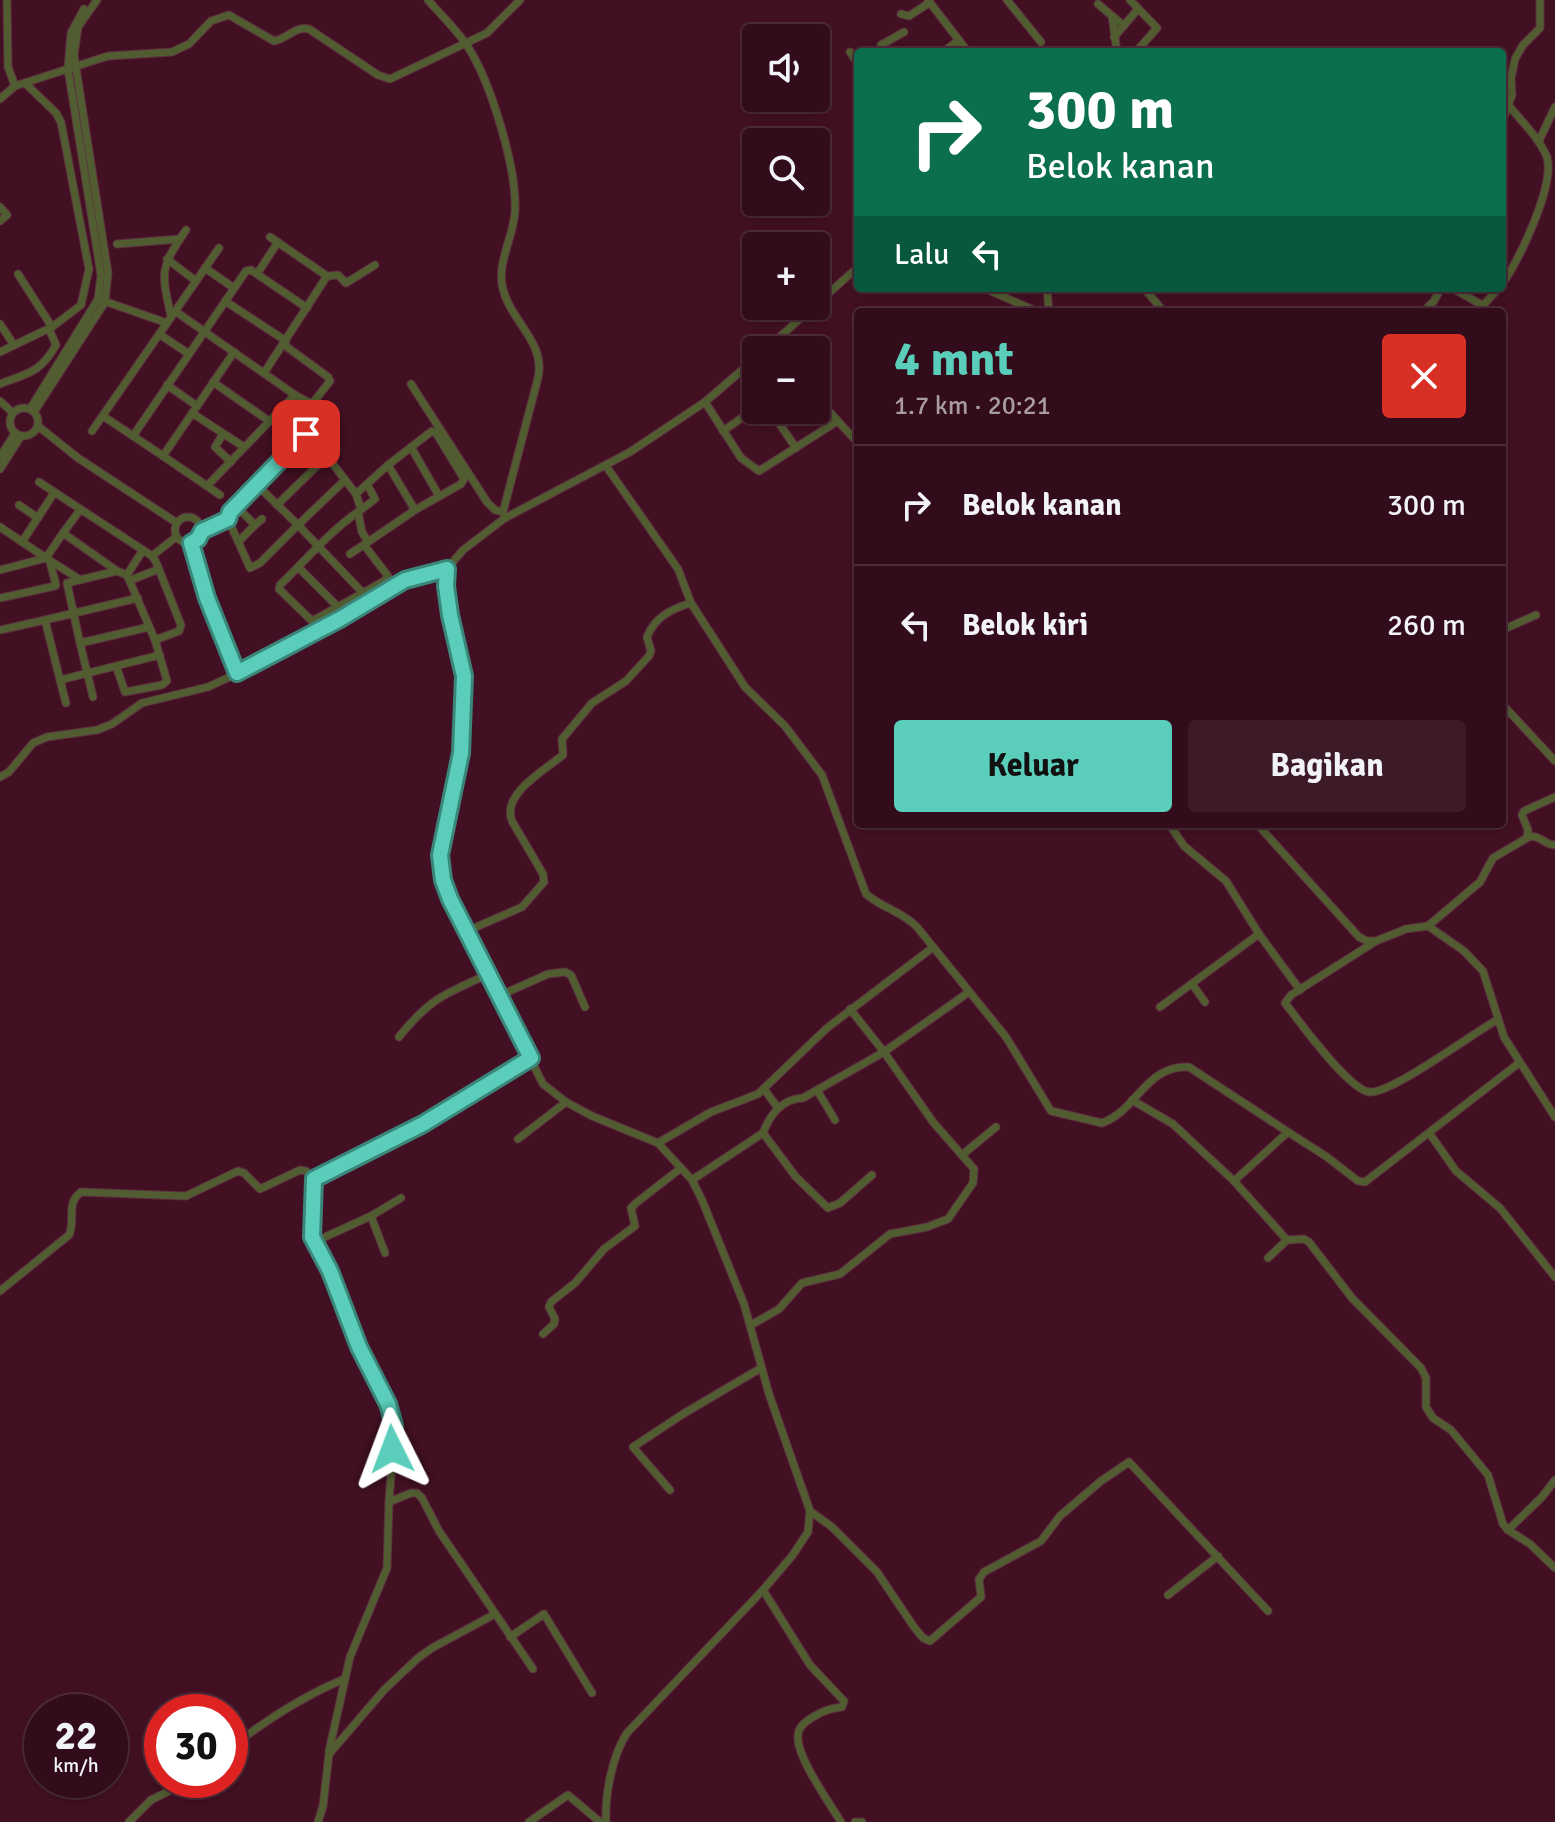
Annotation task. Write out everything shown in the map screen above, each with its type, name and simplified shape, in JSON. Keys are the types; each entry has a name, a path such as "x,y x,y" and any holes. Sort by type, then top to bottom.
{"street":[{"path":"7,0 8,67 15,86"},
{"path":"32,410 101,301 108,273 72,68 78,27 94,0"},
{"path":"428,0 466,43 481,68 499,123 515,193 515,212 502,288 535,347 540,364 504,515"},
{"path":"0,99 15,86 108,56 172,52 189,44 211,21 229,15 274,41 299,29 309,29 378,75 390,79 491,30 520,0"},
{"path":"1007,0 1041,42"},
{"path":"1130,0 1157,28 1140,48"},
{"path":"1506,114 1510,107 1515,59 1523,45 1539,30 1540,0"},
{"path":"901,14 909,16 929,1 965,48"},
{"path":"1098,4 1124,26"},
{"path":"1114,37 1138,9"},
{"path":"1112,16 1116,48"},
{"path":"881,45 904,32"},
{"path":"948,48 959,40"},
{"path":"850,52 854,58"},
{"path":"0,352 50,328 81,305 89,269 61,122 56,113 25,83"},
{"path":"1506,277 1529,238 1543,202 1549,161 1539,141 1510,107"},
{"path":"1539,141 1555,107"},
{"path":"0,207 7,215 0,221"},
{"path":"171,317 163,281 167,259 186,230"},
{"path":"117,244 180,239"},
{"path":"257,274 274,240 327,276 338,275 346,283 375,265"},
{"path":"92,431 219,248"},
{"path":"167,259 196,281"},
{"path":"205,268 234,288"},
{"path":"133,436 247,269 307,308"},
{"path":"787,336 854,271"},
{"path":"0,384 30,373 46,363 56,345 50,328 18,274"},
{"path":"264,373 327,276"},
{"path":"1001,292 1031,308"},
{"path":"1147,292 1161,308"},
{"path":"1427,308 1439,292"},
{"path":"1458,292 1480,308 1495,292"},
{"path":"101,301 171,317 204,331 312,404 329,379 284,342 225,301"},
{"path":"0,324 14,345"},
{"path":"159,334 189,354"},
{"path":"163,456 234,352"},
{"path":"0,777 9,772 33,743 47,737 97,730 112,724 142,703 208,687 348,615 405,580 447,569 463,550 504,515 606,466 705,402 742,371"},
{"path":"213,382 269,421"},
{"path":"411,384 487,502 504,515"},
{"path":"167,385 223,434 244,447"},
{"path":"207,486 295,395"},
{"path":"0,401 13,413"},
{"path":"705,402 741,458 759,471 836,422"},
{"path":"18,434 10,421 13,413 21,408 32,410"},
{"path":"32,410 38,426 78,458 177,523"},
{"path":"830,414 854,439"},
{"path":"103,416 220,495"},
{"path":"723,431 742,418"},
{"path":"780,424 796,448"},
{"path":"18,434 31,434 38,426"},
{"path":"350,554 415,510 461,484 463,477 432,431 356,494"},
{"path":"0,457 18,434"},
{"path":"0,469 18,434"},
{"path":"223,434 215,447 231,462"},
{"path":"254,578 228,519 230,512 306,434 312,437 356,494 359,511 362,532 388,576 384,581 312,621 277,587 345,521 359,511 375,499 367,484"},
{"path":"411,447 439,496"},
{"path":"277,505 327,456"},
{"path":"388,465 415,510"},
{"path":"606,466 678,569 691,603 745,687 785,726 822,775 866,894 914,923 1006,1037 1053,1113 1102,1123 1111,1120 1166,1069 1189,1067 1327,1157 1358,1181 1365,1182 1519,1063"},
{"path":"250,568 260,563 345,480"},
{"path":"39,482 152,556 181,625 179,631 155,640"},
{"path":"256,484 363,593"},
{"path":"22,542 54,493"},
{"path":"19,505 38,518"},
{"path":"236,506 259,522 239,541"},
{"path":"55,586 48,560 80,510"},
{"path":"152,556 176,537 177,523 182,518 190,517 200,523 202,531"},
{"path":"176,537 182,542 191,543 198,539 202,531 228,519"},
{"path":"345,521 362,532"},
{"path":"0,527 80,579"},
{"path":"63,533 129,578 155,640 167,681 162,685 125,692 116,666"},
{"path":"0,538 10,535"},
{"path":"191,543 207,598 237,673"},
{"path":"129,578 143,550"},
{"path":"0,570 48,560"},
{"path":"298,567 338,607"},
{"path":"129,578 159,569"},
{"path":"447,569 450,615 464,679 461,753 441,849 445,886 543,1084 566,1102 603,1122 658,1143 692,1180 751,1325 761,1368 810,1511 805,1539 763,1590 627,1733 612,1775 606,1822"},
{"path":"0,598 117,571"},
{"path":"67,583 93,697"},
{"path":"0,630 138,598"},
{"path":"467,931 522,907 544,882 543,874 509,814 511,802 563,755 563,737 592,703 626,681 649,656 652,652 647,637 655,623 669,611 691,603"},
{"path":"1506,628 1536,615"},
{"path":"45,620 66,703"},
{"path":"80,643 149,627"},
{"path":"60,680 160,655"},
{"path":"1506,708 1555,761"},
{"path":"1528,837 1522,815 1524,811 1555,797"},
{"path":"1172,828 1184,846 1226,881 1259,934 1300,990"},
{"path":"1261,828 1355,933 1365,941 1376,941"},
{"path":"1497,1020 1399,1082 1369,1092 1326,1055 1285,1003 1291,995 1376,941 1406,929 1428,926 1480,882 1493,858 1528,837 1538,836 1549,845 1555,845"},
{"path":"1428,926 1457,945 1483,971 1497,1020 1519,1063 1555,1117"},
{"path":"1160,1007 1259,934"},
{"path":"658,1143 696,1119 755,1096 850,1009 932,948"},
{"path":"501,995 548,974 565,972 571,975 585,1007"},
{"path":"399,1037 432,1001 489,974"},
{"path":"1192,984 1205,1002"},
{"path":"692,1180 763,1133 778,1108 791,1099 803,1098 884,1052 969,992"},
{"path":"751,1325 779,1309 802,1283 840,1274 886,1236 948,1219 975,1179 973,1166 933,1122 912,1088 850,1009"},
{"path":"314,1179 423,1124 531,1058"},
{"path":"764,1089 778,1108"},
{"path":"817,1090 835,1120"},
{"path":"1132,1100 1173,1124 1234,1181 1287,1240"},
{"path":"518,1139 566,1102"},
{"path":"962,1155 996,1127"},
{"path":"1234,1181 1288,1132"},
{"path":"763,1133 796,1177 828,1208 840,1203 872,1175"},
{"path":"1430,1134 1456,1171 1500,1208 1555,1277"},
{"path":"543,1334 554,1324 549,1307 551,1302 571,1287 604,1249 631,1231 635,1226 631,1208 681,1168"},
{"path":"0,1291 69,1235 72,1227 71,1205 81,1192 186,1196 238,1171 260,1189 300,1170 306,1171 314,1179 311,1230 314,1242 330,1271 359,1347 390,1409 394,1434 387,1568 360,1631 344,1679 318,1822"},
{"path":"314,1242 371,1216 401,1198"},
{"path":"371,1216 385,1253"},
{"path":"1268,1258 1287,1240 1307,1240 1352,1298 1424,1372 1427,1381 1426,1407 1433,1418 1451,1430 1488,1475 1501,1519 1508,1530 1530,1544 1555,1568"},
{"path":"670,1490 633,1447 761,1368"},
{"path":"810,1511 832,1527 877,1572 914,1627 928,1641 981,1597 979,1579 984,1572 1041,1541 1060,1516 1126,1462 1131,1463 1268,1611"},
{"path":"1508,1530 1555,1480"},
{"path":"389,1502 411,1493 421,1496 439,1531 533,1669"},
{"path":"1168,1595 1218,1556"},
{"path":"763,1590 810,1665 844,1702 841,1708 832,1708 806,1722 800,1728 797,1739 841,1822"},
{"path":"329,1754 384,1690 418,1658 495,1614"},
{"path":"510,1637 544,1614 592,1693"},
{"path":"248,1734 282,1709 344,1679"},
{"path":"529,1822 568,1795 600,1822"},
{"path":"129,1822 155,1798"},
{"path":"855,1822 862,1822"}],"route":[{"path":"306,434 228,514 228,519 202,531 198,539 191,543 207,598 237,673 266,660 405,580 447,569 450,615 464,679 461,753 440,855 442,873 450,899 531,1058 423,1124 314,1179 312,1237 330,1271 359,1347 388,1404 394,1425 392,1449"}]}
